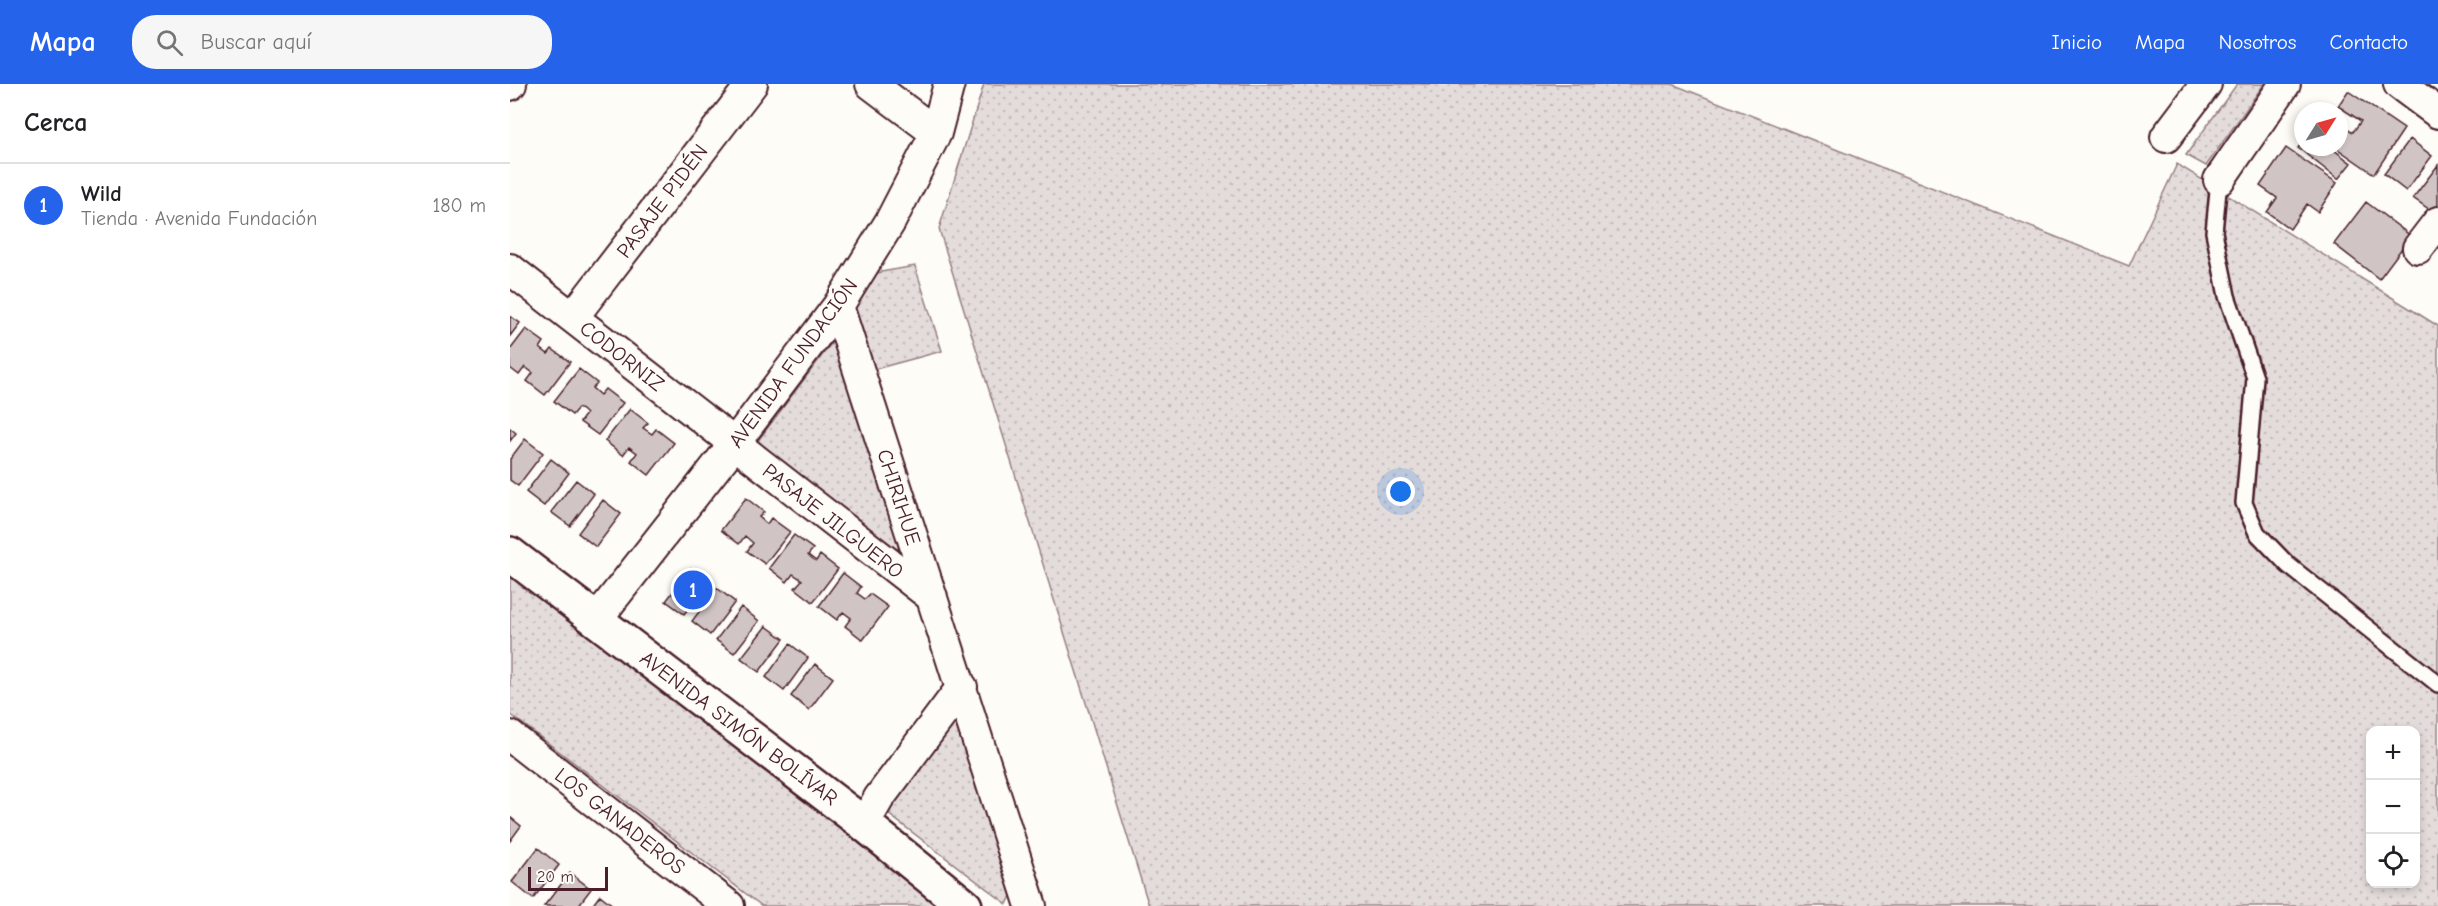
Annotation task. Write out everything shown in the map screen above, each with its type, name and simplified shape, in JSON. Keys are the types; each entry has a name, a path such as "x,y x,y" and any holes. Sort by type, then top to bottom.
{"street":[{"name":"PASAJE PIDÉN","path":"573,317 752,84"},
{"path":"871,84 936,133"},
{"name":"AVENIDA FUNDACIÓN","path":"596,620 734,444 838,306 890,222 936,133 949,84"},
{"path":"2166,137 2206,84"},
{"path":"2219,180 2285,84"},
{"path":"2399,84 2438,113"},
{"path":"2418,248 2438,222"},
{"name":"CODORNIZ","path":"510,269 734,444"},
{"name":"CHIRIHUE","path":"838,306 1031,906"},
{"name":"PASAJE JILGUERO","path":"734,444 932,597"},
{"name":"AVENIDA SIMÓN BOLÍVAR","path":"510,554 864,824 965,906"},
{"path":"864,824 879,798 962,687"},
{"name":"LOS GANADEROS","path":"510,736 729,906"}],"lane":[{"path":"2219,180 2214,232 2228,296 2255,378 2244,503 2257,532 2289,565 2438,684"}],"shaded area":[{"path":"984,84 1672,84 2129,266 2177,164 2438,326 2438,906 1149,906 939,229"},
{"path":"2237,84 2264,84 2206,166 2186,155"},
{"path":"915,266 942,351 875,369 851,317 870,274"},
{"path":"833,341 901,542 895,553 757,442"},
{"path":"510,570 947,906 762,906 510,714"},
{"path":"960,715 1015,888 1007,904 887,813"}],"building":[{"path":"2348,91 2404,129 2374,174 2348,156 2348,129 2353,132 2361,121 2348,113 2348,102 2341,102"},
{"path":"2410,139 2432,156 2406,191 2384,174"},
{"path":"2286,148 2294,156 2298,156 2337,183 2318,212 2307,204 2290,229 2267,212 2277,198 2260,186"},
{"path":"2308,156 2342,156 2351,163 2338,179"},
{"path":"2438,165 2438,211 2436,214 2413,198"},
{"path":"2366,202 2411,236 2379,279 2334,244"},
{"path":"510,316 520,323 510,336"},
{"path":"526,329 544,342 540,348 548,354 552,349 570,362 545,395 527,381 533,373 525,367 519,375 510,368 510,350"},
{"path":"579,369 597,383 592,388 600,395 605,389 623,403 598,435 580,422 586,414 582,410 578,408 572,415 554,401"},
{"path":"630,409 648,423 643,428 652,434 656,429 674,443 649,475 631,461 637,453 629,447 623,455 605,441"},
{"path":"510,428 516,433 510,441"},
{"path":"525,439 543,453 518,486 510,480 510,459"},
{"path":"551,459 569,473 544,506 526,492"},
{"path":"576,480 594,494 570,526 551,512"},
{"path":"746,498 764,512 759,517 767,524 771,518 790,532 765,564 747,551 753,543 745,536 739,544 721,530"},
{"path":"603,500 621,514 596,547 578,533"},
{"path":"794,535 813,549 808,555 816,561 820,555 838,569 813,602 795,588 802,580 793,574 787,582 769,568"},
{"path":"691,568 709,582 684,614 666,601"},
{"path":"843,573 861,587 857,593 865,599 870,594 888,607 863,640 845,626 851,618 843,612 837,620 819,606"},
{"path":"717,588 735,602 710,635 692,621"},
{"path":"741,607 759,621 734,653 716,640"},
{"path":"766,626 784,639 759,672 741,658"},
{"path":"790,644 808,658 784,691 766,677"},
{"path":"815,664 833,678 809,710 791,696"},
{"path":"510,817 521,826 510,841"},
{"path":"538,848 559,865 533,899 512,882"},
{"path":"570,873 591,889 578,906 544,906"},
{"path":"600,895 614,906 592,906"}],"place":[{"name":"Wild","path":"693,590"}]}
